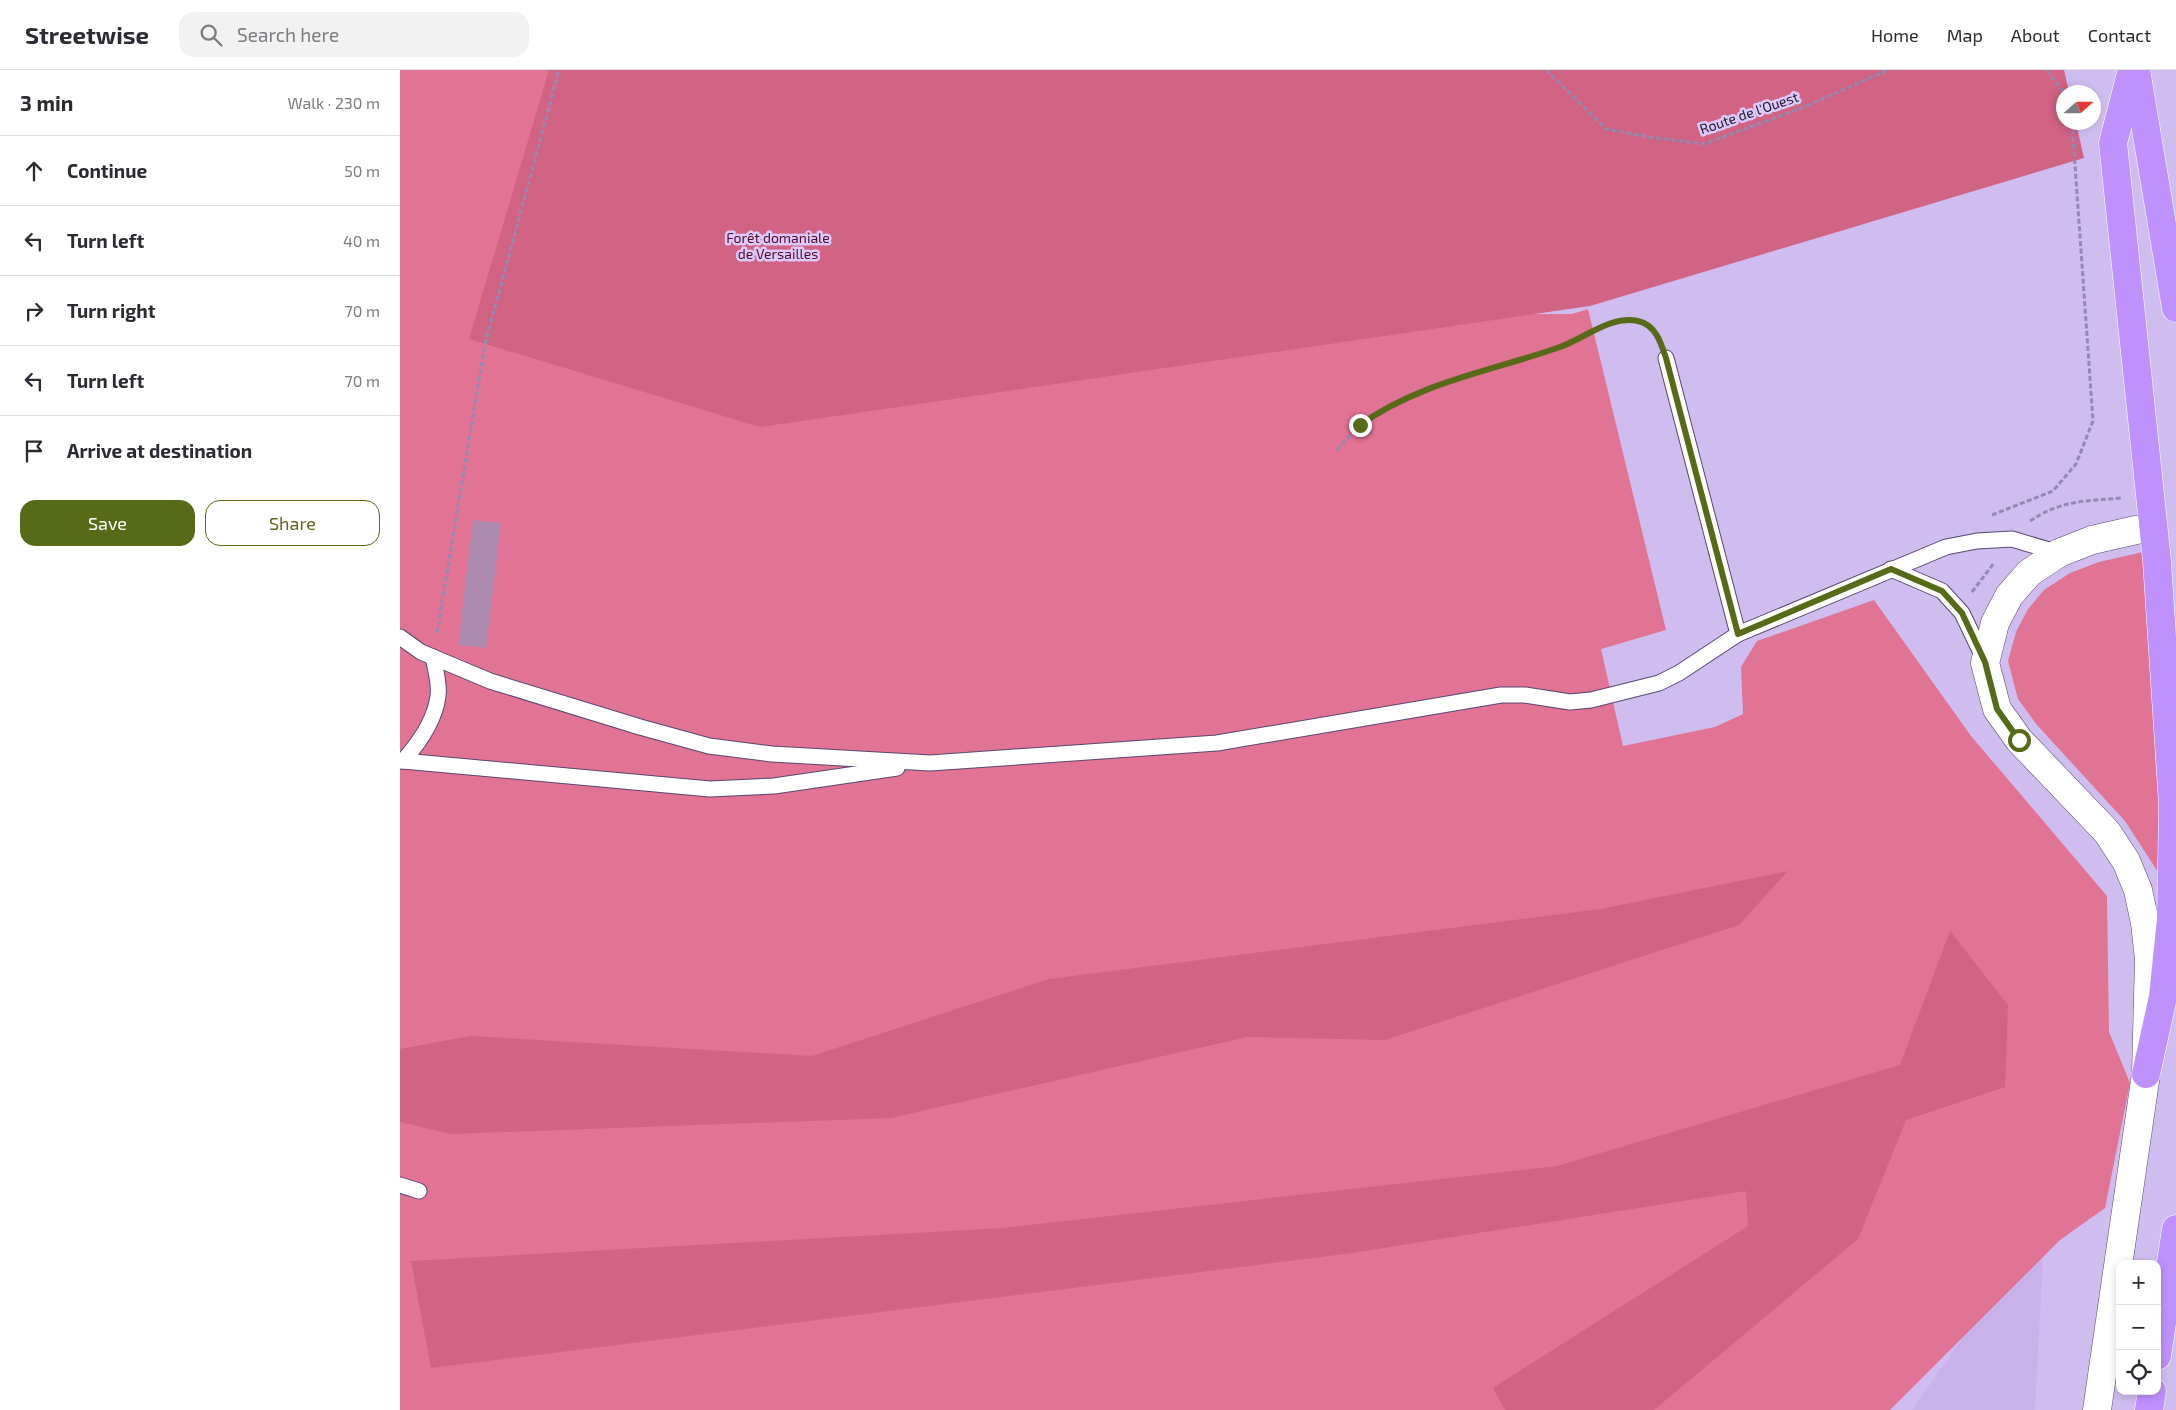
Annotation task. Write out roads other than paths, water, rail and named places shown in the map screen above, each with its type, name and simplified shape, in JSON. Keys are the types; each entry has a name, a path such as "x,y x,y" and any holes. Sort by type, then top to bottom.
{"highway":[{"path":"2132,70 2113,143 2157,561 2174,805 2171,919 2163,997 2146,1074"},
{"path":"2136,70 2176,308"},
{"path":"2158,1350 2176,1230"},
{"path":"2149,1410 2151,1395"}],"main road":[{"path":"2097,1410 2146,1074 2149,959 2145,923 2138,890 2126,861 2106,832 2019,740 1997,709 1985,662 1995,623 2009,596 2028,573 2059,553 2092,540 2136,530"}],"lane":[{"path":"1666,358 1738,634"},
{"path":"402,761 710,789 774,786 930,763 1217,743 1501,696 1525,695 1570,702 1591,700 1659,683 1678,673 1738,634 1946,546 1977,541 2012,539 2059,553"},
{"path":"1891,569 1942,591 1962,613 1985,662"},
{"path":"400,637 420,652 490,681 709,746 772,754 930,763"},
{"path":"402,761 417,744 433,716 439,694 433,656"},
{"path":"400,1185 419,1190"}],"tunnel":[{"path":"2136,530 2176,528"}],"park label":[{"name":"Forêt domaniale de Versailles","path":"778,246"}]}
